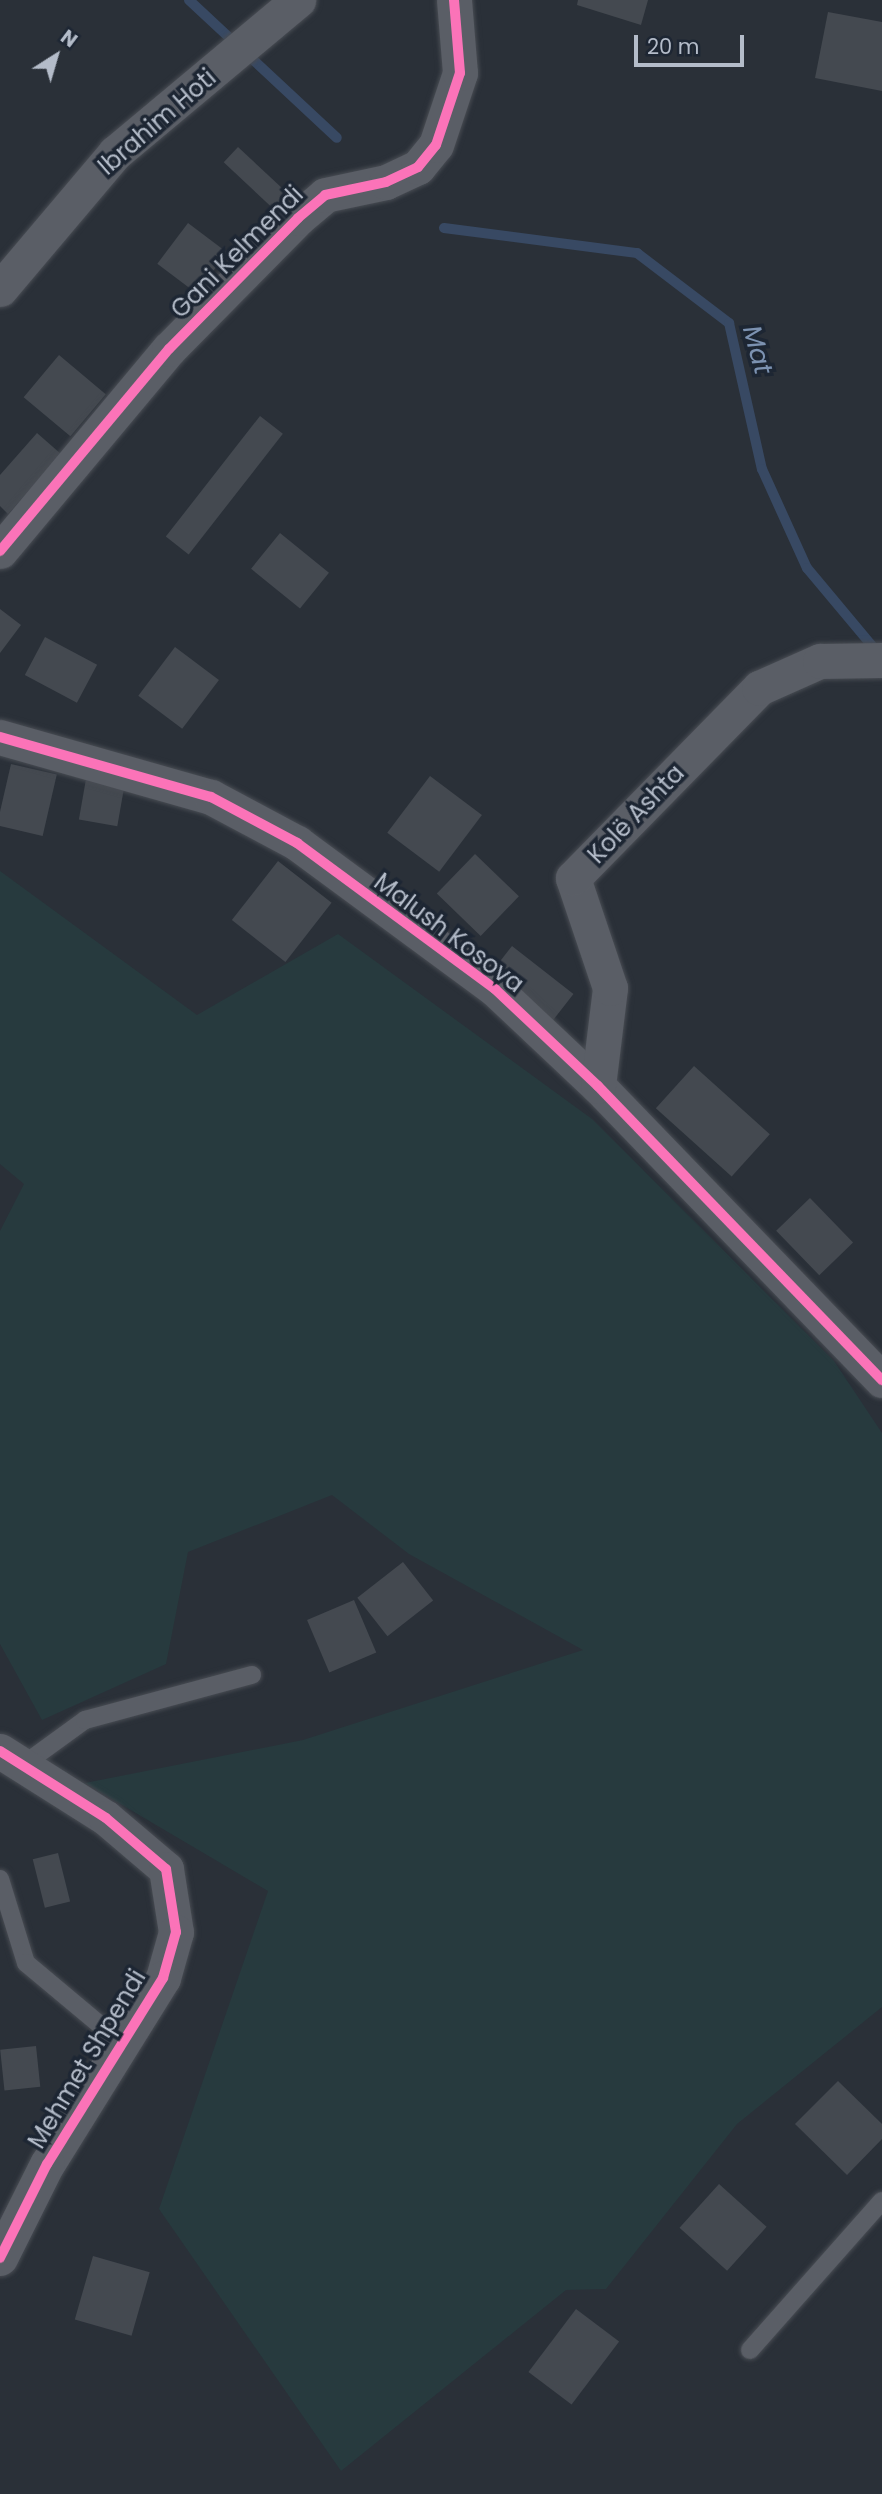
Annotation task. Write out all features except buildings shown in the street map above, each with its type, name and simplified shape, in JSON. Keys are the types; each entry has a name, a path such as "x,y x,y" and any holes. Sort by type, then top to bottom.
{"street":[{"name":"Ibrahim Hoti","path":"0,289 115,153 298,0"},
{"name":"Gani Kelmendi","path":"0,551 169,349 298,218 325,195 386,182 418,167 436,145 460,73 454,0"},
{"name":"Kolë Ashta","path":"598,1086 610,988 573,878 759,688 820,662 882,660"},
{"name":"Malush Kosova","path":"0,737 151,776 255,816 495,989 598,1086 882,1380"},
{"name":"Mehmet Shpendi","path":"0,2258 47,2164 124,2045 163,1978 176,1932 166,1869 106,1818 11,1758"}],"lane":[{"name":"Mehmet Shpendi","path":"11,1758 85,1720 252,1675"},
{"path":"0,1879 26,1963 124,2045"},
{"path":"750,2350 882,2201"}],"green space":[{"path":"0,871 197,1015 338,934 592,1119 834,1361 882,1433 882,2007 737,2124 606,2289 566,2290 341,2471 159,2209 268,1891 85,1783 303,1740 583,1650 409,1554 332,1495 188,1552 166,1664 42,1720 0,1644 0,1231 24,1184 0,1164"}],"waterway":[{"name":"Mat","path":"189,0 337,138"},
{"name":"Mat","path":"444,228 637,253 729,323 762,469 807,568 878,653"}],"cycle path":[{"path":"0,551 169,349 298,218 325,195 386,182 418,167 436,145 460,73 454,0"},
{"path":"0,737 211,797 297,843 495,989 598,1086 882,1380"},
{"path":"0,1751 106,1818 166,1869 176,1932 163,1978 47,2164 0,2258"}]}
